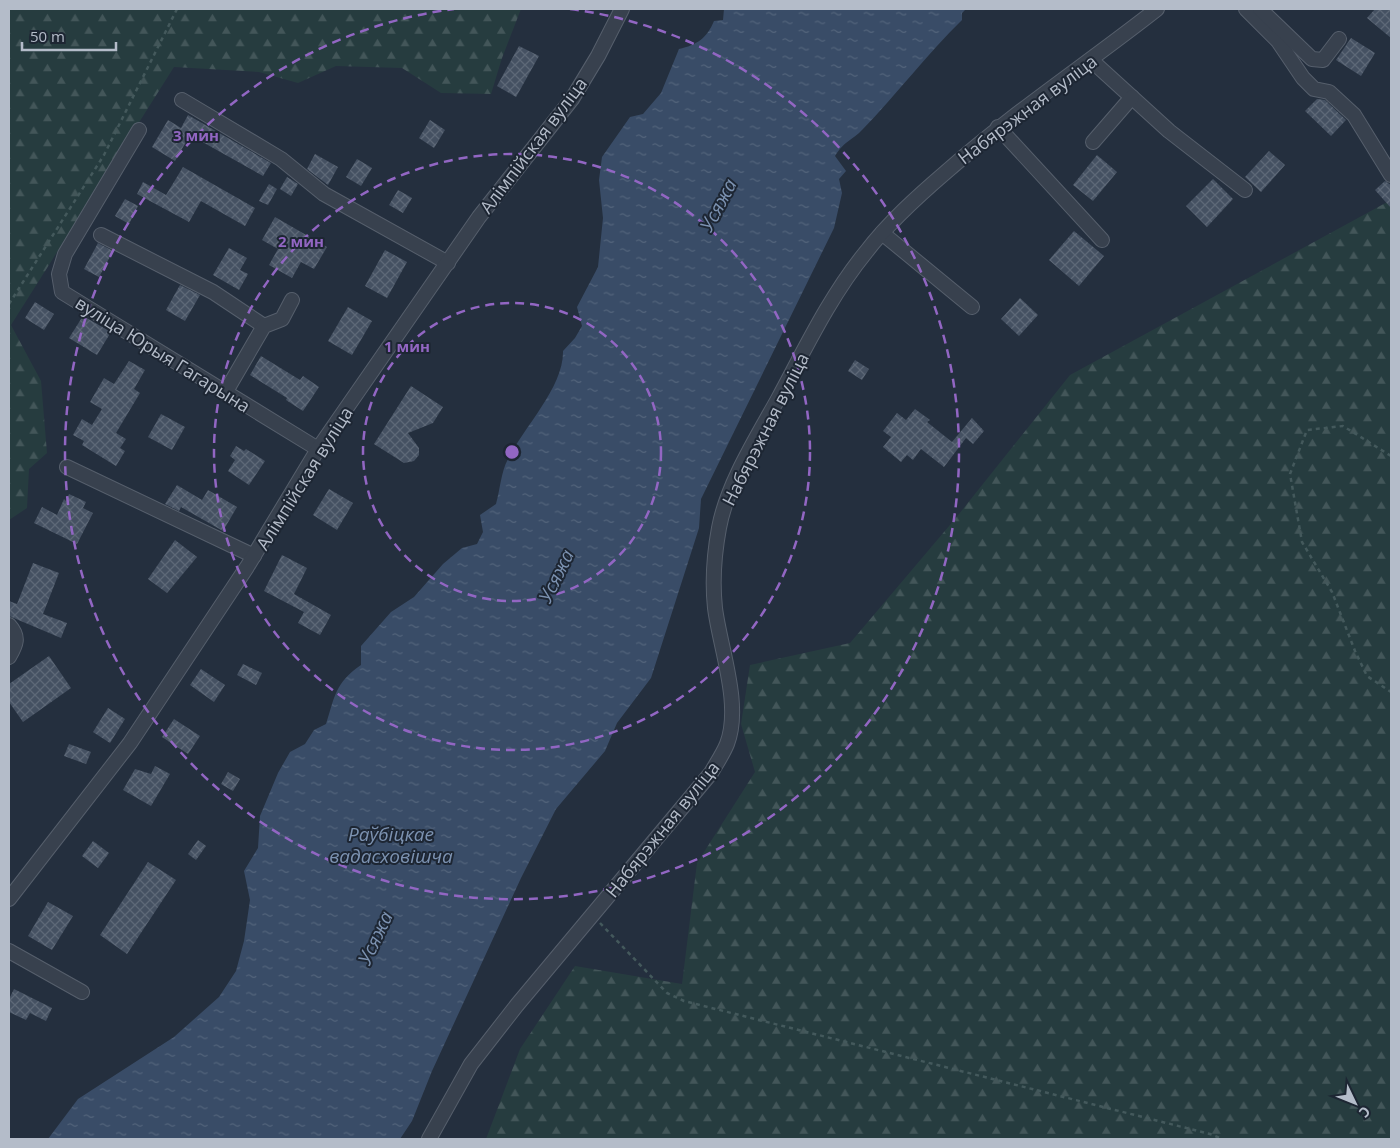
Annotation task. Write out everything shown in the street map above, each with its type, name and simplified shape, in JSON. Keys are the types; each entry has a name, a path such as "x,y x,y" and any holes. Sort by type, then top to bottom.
{"street":[{"name":"Алімпійская вуліца","path":"9,899 130,743 254,556 318,450 484,210 572,99 598,56 622,9"},
{"name":"Набярэжная вуліца","path":"429,1139 471,1064 592,914 711,773 728,743 732,714 716,608 713,563 721,516 741,468 821,320 865,253 920,195 998,127 1091,60 1157,9"},
{"path":"1246,9 1278,42 1302,78 1314,89 1328,92 1354,115 1391,175"},
{"path":"1260,9 1312,59 1323,60 1339,39"},
{"path":"1091,60 1169,132 1245,190"},
{"path":"1093,142 1132,97"},
{"path":"182,100 282,159 324,194 448,263"},
{"path":"998,127 1102,240"},
{"name":"вуліца Юрыя Гагарына","path":"139,130 65,254 59,274 62,292 318,450"},
{"path":"882,233 972,307"},
{"path":"101,235 214,292 264,326"},
{"path":"225,393 264,326 282,319 292,300"},
{"path":"67,467 254,556"},
{"path":"9,625 16,632 17,644 9,657"},
{"path":"9,951 82,992"}],"path":[{"path":"9,304 104,155 177,9"},
{"path":"1391,456 1342,426 1307,430 1290,474 1302,542 1332,592 1367,676 1391,692"},
{"path":"592,914 667,992 684,1001 1201,1131 1222,1139"}],"green space":[{"path":"9,9 521,9 502,58 491,94 441,93 402,68 336,66 298,83 259,72 174,67 11,325 41,381 47,453 29,469 27,508 9,520"},
{"path":"1391,200 1391,1139 486,1139 520,1049 575,966 682,984 697,863 755,772 741,724 750,665 850,643 955,519 1070,375"}],"water":[{"name":"Раўбіцкае вадасховішча","path":"724,9 966,9 962,13 962,20 876,116 842,147 835,156 846,171 839,179 842,193 834,228 701,499 699,528 651,678 617,723 605,751 556,809 521,878 432,1071 412,1121 400,1139 48,1139 78,1099 174,1037 219,997 236,971 244,941 250,900 244,871 258,848 260,816 278,773 290,752 305,744 314,730 326,724 334,698 341,684 361,665 361,646 391,612 414,597 443,564 462,548 477,544 483,532 480,515 496,504 502,475 508,459 550,393 562,365 563,351 575,338 582,326 577,307 598,267 603,218 599,180 602,157 630,117 643,114 661,93 679,49 701,40 714,21 723,20"}],"building":[{"path":"1375,9 1391,9 1391,38 1367,18"},
{"path":"1351,38 1375,53 1361,76 1336,60"},
{"path":"519,46 539,56 516,97 497,86"},
{"path":"1317,99 1325,100 1346,120 1331,136 1305,111"},
{"path":"188,115 271,163 263,176 190,135 175,161 152,147 168,120 181,128"},
{"path":"430,120 445,130 434,148 419,138"},
{"path":"1269,151 1285,165 1261,192 1245,177"},
{"path":"315,154 338,167 328,185 307,169"},
{"path":"1097,155 1117,172 1093,201 1073,185"},
{"path":"357,159 372,168 361,186 346,177"},
{"path":"183,167 255,208 245,226 201,201 189,222 137,194 143,182 166,195"},
{"path":"287,177 298,184 291,196 280,189"},
{"path":"1213,179 1233,199 1207,227 1186,206"},
{"path":"1385,181 1391,185 1391,208 1375,190"},
{"path":"269,184 277,189 268,205 259,201"},
{"path":"398,190 412,198 403,213 389,205"},
{"path":"125,199 138,206 129,224 115,216"},
{"path":"275,217 327,247 314,269 301,262 292,278 269,265 278,249 262,240"},
{"path":"1074,231 1104,256 1079,286 1049,260"},
{"path":"98,243 113,251 99,277 84,269"},
{"path":"229,248 247,258 240,270 248,274 239,290 213,275"},
{"path":"385,250 407,262 387,298 365,286"},
{"path":"180,285 200,295 185,321 166,310"},
{"path":"1020,298 1038,315 1019,336 1001,319"},
{"path":"35,302 54,314 44,330 25,318"},
{"path":"348,307 372,321 352,355 328,341"},
{"path":"83,316 111,332 97,355 69,338"},
{"path":"261,356 300,380 303,376 319,387 303,411 286,400 287,398 250,375"},
{"path":"855,360 869,369 862,380 848,371"},
{"path":"129,361 145,370 134,389 140,393 116,433 126,439 120,448 125,451 116,466 82,445 84,441 73,435 82,419 92,425 102,409 90,402 104,378 114,384"},
{"path":"411,386 443,407 433,423 408,433 419,448 419,455 414,461 404,463 374,444"},
{"path":"915,409 930,420 927,422 952,442 972,418 984,431 973,444 966,438 944,467 921,449 913,460 907,455 901,462 883,447 891,437 883,431 897,413 906,420"},
{"path":"161,414 185,427 172,450 148,437"},
{"path":"236,446 244,451 246,449 265,461 249,485 228,471 235,460 230,456"},
{"path":"177,485 202,500 208,490 237,507 223,531 181,507 179,511 165,504"},
{"path":"329,489 353,503 337,530 313,515"},
{"path":"69,494 86,502 83,508 93,513 77,544 34,523 42,507 57,515 64,499 66,501"},
{"path":"175,540 197,557 167,593 148,579"},
{"path":"282,555 307,568 294,594 331,615 320,635 298,623 304,612 264,591"},
{"path":"33,563 59,573 43,614 67,623 61,638 9,616 9,601 17,604"},
{"path":"49,656 71,688 23,722 9,702 9,684"},
{"path":"243,664 262,673 256,685 237,675"},
{"path":"201,669 225,685 214,702 190,685"},
{"path":"108,708 125,719 110,743 93,732"},
{"path":"174,719 200,736 188,754 162,737"},
{"path":"69,744 91,752 86,764 64,756"},
{"path":"155,766 170,774 151,806 123,790 135,769 151,774"},
{"path":"228,772 240,779 233,791 221,784"},
{"path":"198,840 206,846 196,860 188,854"},
{"path":"93,841 109,853 98,868 82,856"},
{"path":"148,862 176,880 127,954 100,935"},
{"path":"48,902 73,916 52,950 28,936"},
{"path":"14,989 52,1008 46,1021 30,1013 26,1020 9,1012 9,999"}],"water label":[{"name":"Усяжа","path":"718,205"},
{"name":"Усяжа","path":"556,576"},
{"name":"Усяжа","path":"375,938"}]}
